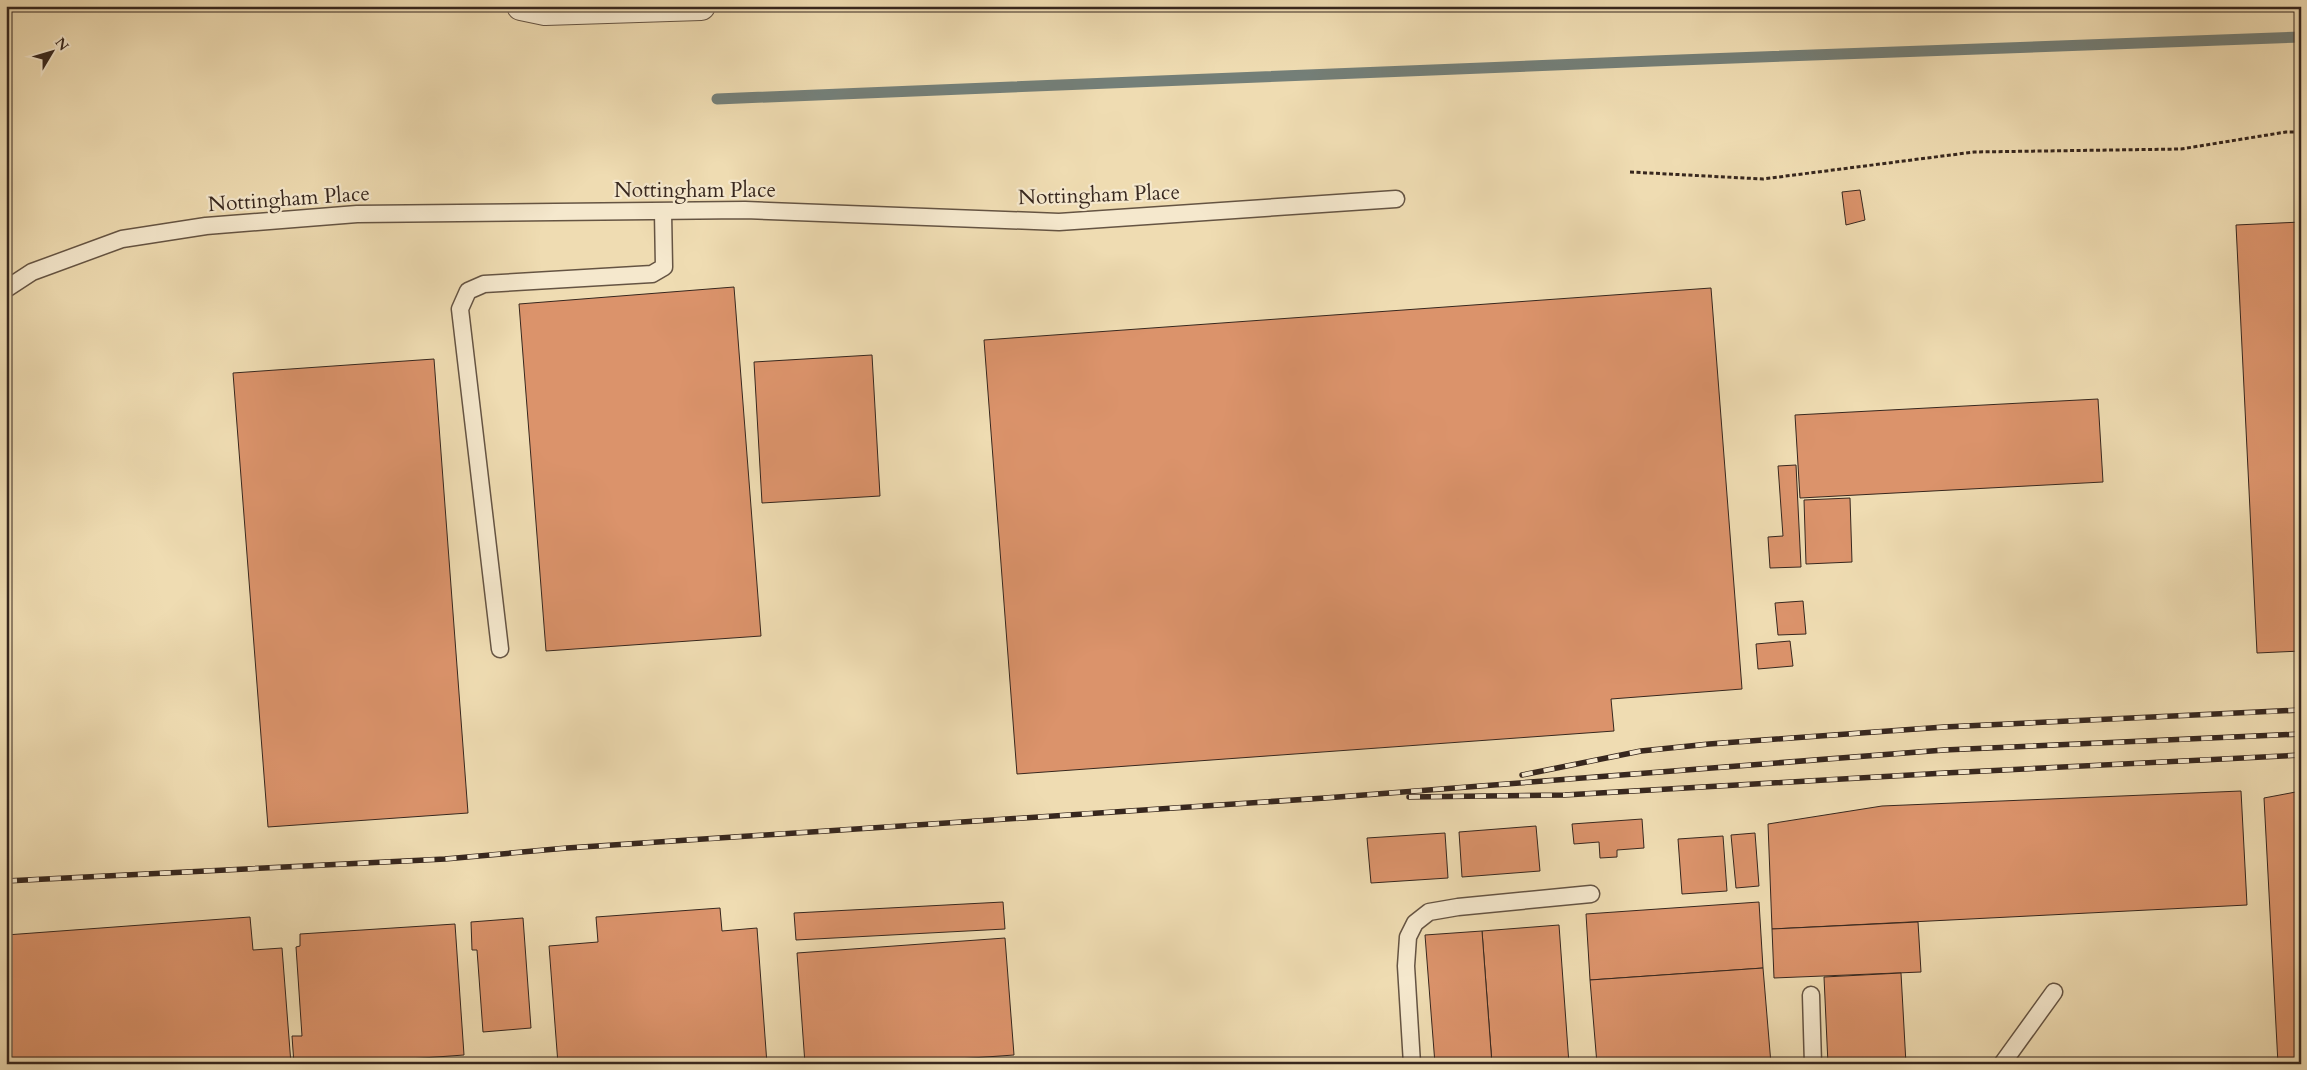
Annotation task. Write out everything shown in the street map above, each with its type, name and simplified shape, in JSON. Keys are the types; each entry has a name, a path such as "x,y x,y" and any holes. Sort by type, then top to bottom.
{"street":[{"path":"521,6 545,11 701,6"}],"lane":[{"name":"Nottingham Place","path":"6,289 32,272 122,239 206,226 357,214 745,210 1059,222 1396,200"},
{"path":"500,649 460,309 468,291 484,284 652,274 664,267 663,212"},
{"path":"1412,1064 1406,966 1408,937 1415,923 1429,912 1458,906 1591,894"},
{"path":"2002,1064 2054,992"},
{"path":"1811,994 1813,1064"}],"path":[{"path":"1630,172 1763,179 1974,152 2181,149 2286,132 2301,132"}],"building":[{"path":"1860,190 1865,220 1846,225 1842,192"},
{"path":"2301,222 2301,651 2257,653 2236,225"},
{"path":"734,287 761,636 546,651 519,304"},
{"path":"1711,288 1742,689 1611,699 1614,731 1017,774 984,340"},
{"path":"872,355 880,496 762,503 754,362"},
{"path":"434,359 468,813 268,827 233,373"},
{"path":"2098,399 2103,482 1800,498 1795,415"},
{"path":"1796,465 1801,567 1770,568 1768,537 1783,536 1778,466"},
{"path":"1850,498 1852,562 1806,564 1804,500"},
{"path":"1803,601 1806,634 1778,635 1775,603"},
{"path":"1790,641 1793,666 1758,669 1756,644"},
{"path":"2241,791 2247,905 1772,929 1768,824 1882,806"},
{"path":"2301,791 2301,1064 2278,1064 2264,798"},
{"path":"1642,819 1644,848 1617,850 1617,857 1600,858 1599,842 1574,844 1572,824"},
{"path":"1536,826 1540,871 1462,877 1459,832"},
{"path":"1445,833 1448,878 1371,883 1367,838"},
{"path":"1755,833 1759,886 1736,888 1731,835"},
{"path":"1723,836 1727,891 1682,894 1678,839"},
{"path":"1003,902 1005,929 796,940 794,913"},
{"path":"1759,902 1763,968 1590,980 1586,914"},
{"path":"720,908 722,931 757,928 767,1064 558,1064 549,946 598,942 596,917"},
{"path":"250,917 253,950 282,948 291,1064 6,1064 6,935"},
{"path":"523,918 531,1028 483,1032 477,950 472,950 471,922"},
{"path":"1918,922 1921,972 1774,978 1772,929"},
{"path":"455,924 464,1055 339,1064 294,1064 292,1036 302,1036 296,947 300,946 300,934"},
{"path":"1559,925 1569,1064 1492,1064 1482,931"},
{"path":"1482,931 1492,1064 1435,1064 1425,935"},
{"path":"1005,938 1014,1055 887,1064 805,1064 797,953"},
{"path":"1763,968 1771,1064 1597,1064 1590,980"},
{"path":"1901,973 1906,1064 1828,1064 1824,977"},
{"path":"424,1059 424,1064 351,1064"}],"waterway":[{"path":"717,99 2301,37"}],"railway":[{"path":"1522,775 1641,751 1709,744 1944,727 2301,710"},
{"path":"6,881 445,859 567,848 1325,798 1944,750 2301,734"},
{"path":"1409,797 1565,795 2301,755"}]}
